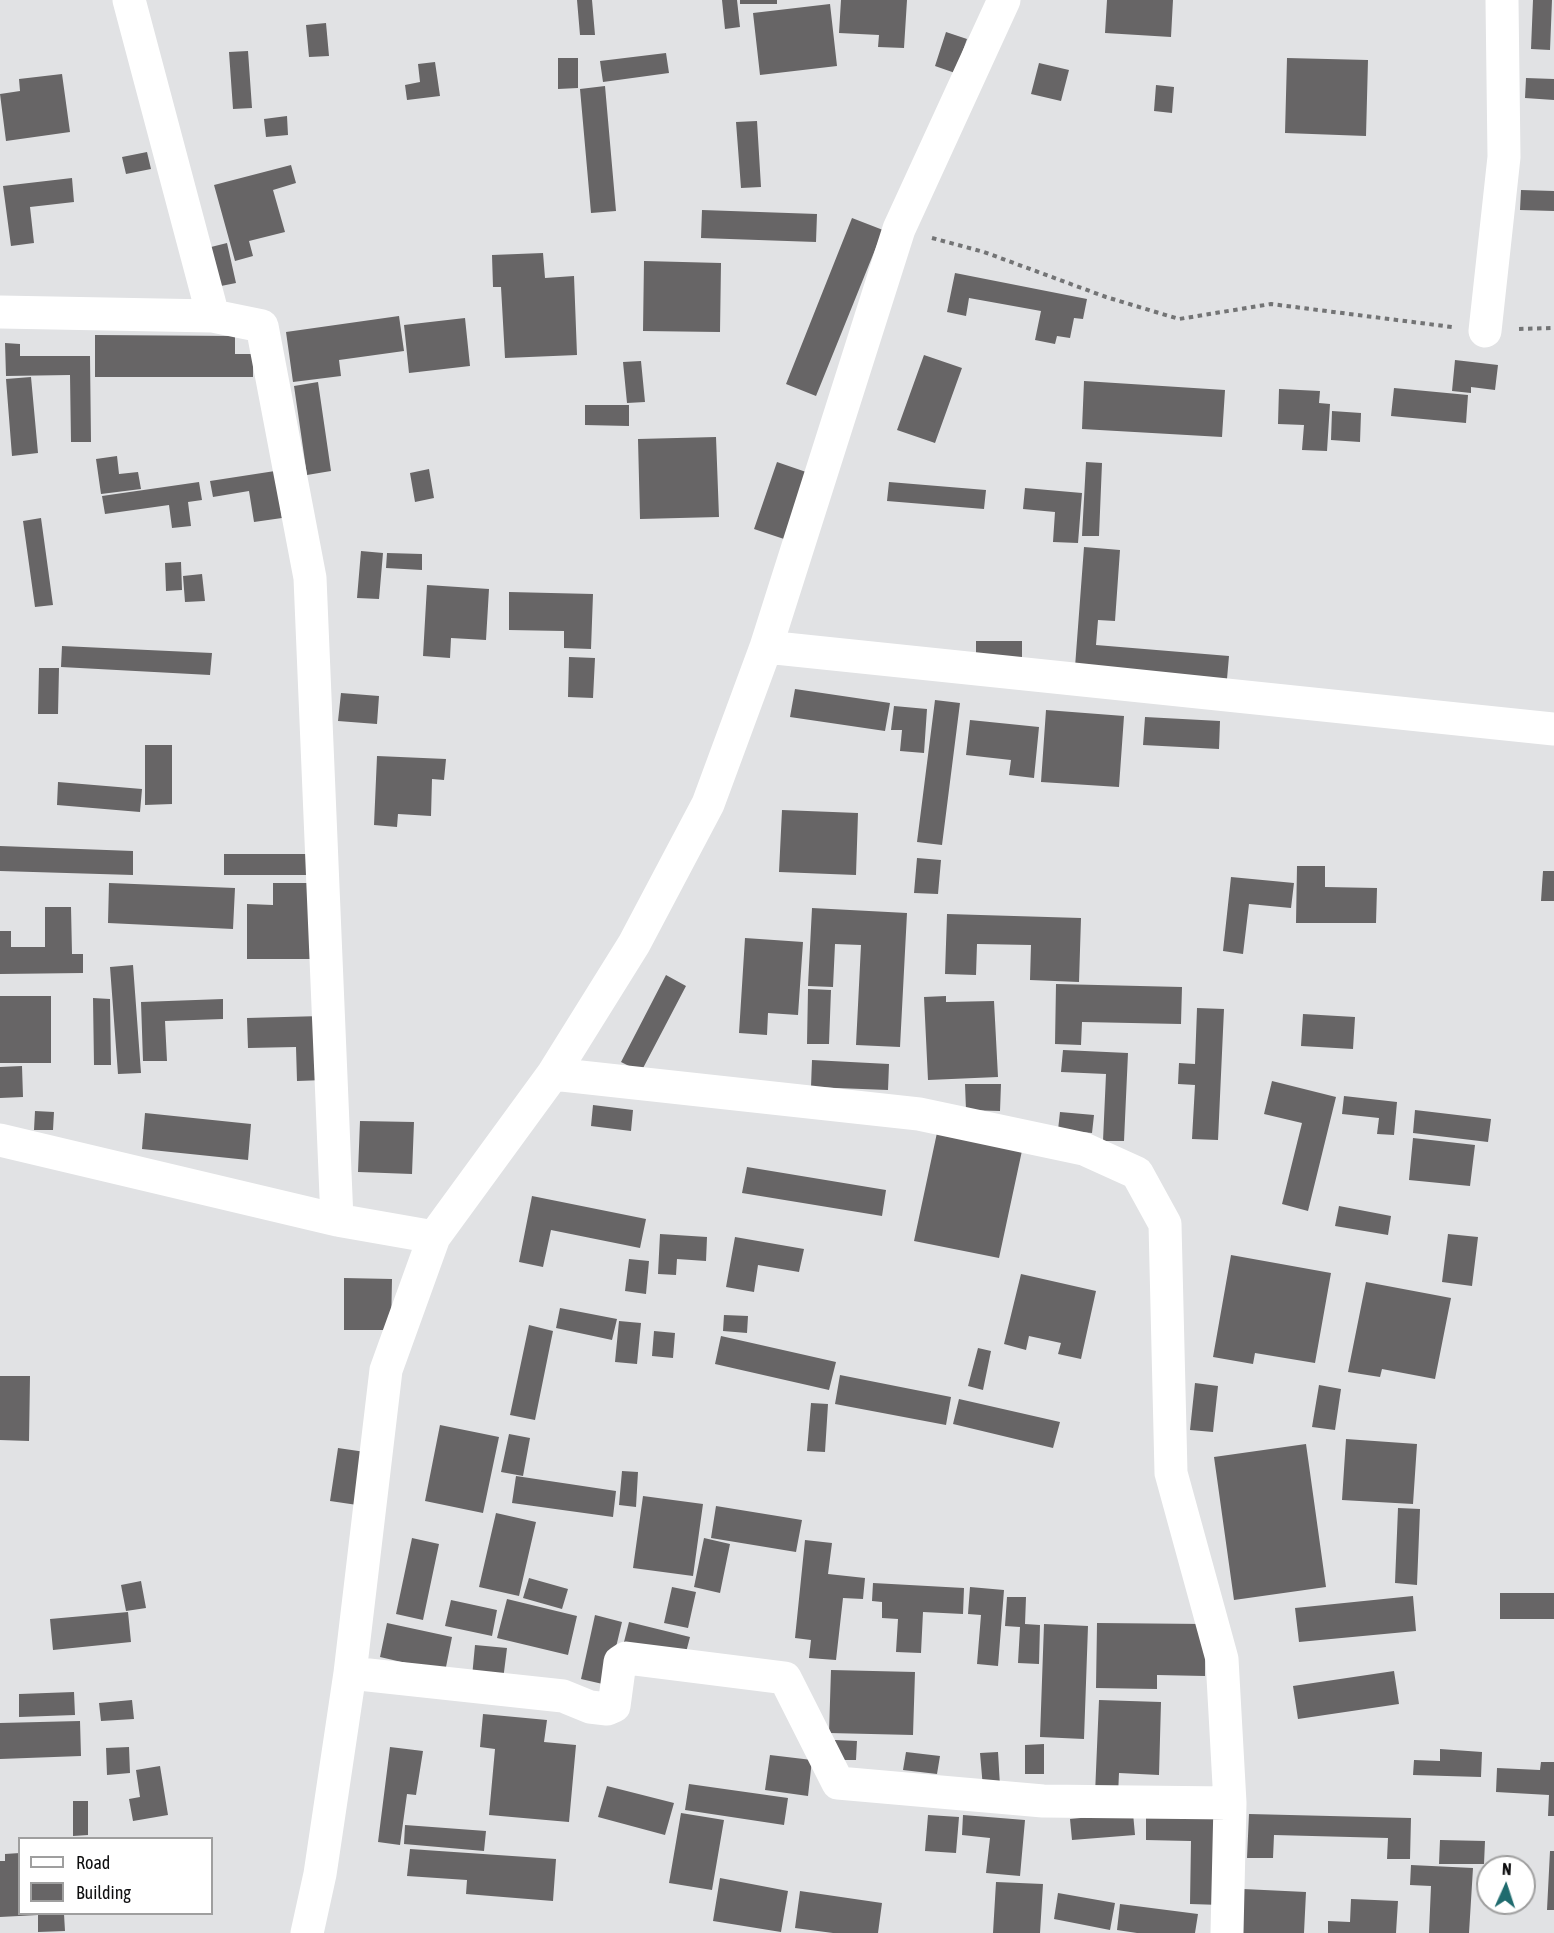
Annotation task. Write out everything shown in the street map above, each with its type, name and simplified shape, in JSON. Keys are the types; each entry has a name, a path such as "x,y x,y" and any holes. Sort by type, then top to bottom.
{"street":[{"path":"129,0 213,316"},
{"path":"307,1933 320,1874 350,1673 386,1370 434,1237 553,1074 634,944 708,804 766,647 899,229 1004,0"},
{"path":"1485,331 1504,157 1502,0"},
{"path":"0,312 213,316 262,326 310,578 337,1220"},
{"path":"766,647 1554,729"},
{"path":"553,1074 919,1114 1084,1149 1137,1173 1165,1224 1171,1473 1222,1659 1230,1803 1227,1933"},
{"path":"0,1140 337,1220 434,1237"},
{"path":"350,1673 563,1696 590,1707 607,1709 614,1706 620,1662 626,1658 785,1678 838,1783 1043,1802 1230,1803"}],"path":[{"path":"899,229 984,252 1106,297 1179,319 1271,304 1485,331 1554,328"}],"building":[{"path":"577,0 592,0 595,35 580,35"},
{"path":"722,0 737,0 740,27 725,29"},
{"path":"740,0 777,0 777,4 740,4"},
{"path":"841,0 907,0 904,48 878,47 879,35 839,33"},
{"path":"1107,0 1173,0 1171,37 1105,33"},
{"path":"1533,0 1552,0 1550,50 1531,49"},
{"path":"830,4 837,66 760,75 753,13"},
{"path":"326,23 329,56 309,57 306,25"},
{"path":"946,32 967,39 955,73 935,66"},
{"path":"248,51 252,108 233,109 229,52"},
{"path":"666,53 669,73 603,82 600,61"},
{"path":"558,58 578,58 578,88 558,89"},
{"path":"1287,58 1368,60 1366,136 1285,133"},
{"path":"435,62 440,96 407,100 405,85 420,82 418,64"},
{"path":"1039,63 1069,70 1061,101 1031,94"},
{"path":"62,74 70,132 6,141 0,94 20,91 19,79"},
{"path":"1526,78 1554,79 1554,100 1525,98"},
{"path":"1156,85 1174,87 1172,113 1154,111"},
{"path":"605,86 616,211 591,213 580,89"},
{"path":"287,116 288,135 266,137 264,119"},
{"path":"757,121 761,187 741,188 736,122"},
{"path":"147,152 151,169 126,174 122,157"},
{"path":"291,165 296,183 273,190 285,232 249,241 253,256 235,261 214,185"},
{"path":"72,178 74,202 30,207 34,243 11,246 3,186"},
{"path":"1521,190 1554,191 1554,211 1520,210"},
{"path":"702,210 817,214 816,242 701,238"},
{"path":"852,218 883,230 816,396 786,384"},
{"path":"227,243 236,283 216,287 207,248"},
{"path":"543,253 545,278 574,276 577,355 505,358 501,287 493,287 492,255"},
{"path":"644,261 721,263 720,332 643,331"},
{"path":"955,273 1087,299 1083,319 1074,318 1070,338 1057,336 1055,344 1035,340 1041,311 969,298 966,316 947,312"},
{"path":"399,316 404,351 339,360 341,376 293,382 286,332"},
{"path":"465,318 470,366 409,373 404,325"},
{"path":"95,335 235,336 235,354 253,354 253,377 95,377"},
{"path":"5,343 20,344 20,356 90,356 91,442 71,442 70,375 6,376"},
{"path":"924,355 962,368 935,443 897,430"},
{"path":"1455,360 1498,365 1495,390 1471,387 1471,393 1452,391"},
{"path":"641,361 645,402 627,403 623,362"},
{"path":"31,377 38,453 12,456 6,379"},
{"path":"1084,381 1225,390 1222,437 1082,429"},
{"path":"318,382 331,471 307,475 294,386"},
{"path":"1394,388 1468,395 1466,423 1391,416"},
{"path":"1279,389 1320,391 1319,403 1330,404 1327,451 1302,450 1304,425 1278,424"},
{"path":"585,405 629,405 629,426 585,425"},
{"path":"1332,411 1361,413 1360,442 1331,440"},
{"path":"716,437 719,517 640,519 638,439"},
{"path":"117,456 119,474 138,472 141,489 101,494 96,459"},
{"path":"777,462 809,473 787,540 754,529"},
{"path":"1086,462 1102,463 1099,536 1082,536"},
{"path":"429,469 434,498 415,502 410,473"},
{"path":"275,471 282,518 254,522 249,491 213,497 210,481"},
{"path":"199,482 202,500 188,502 191,526 172,528 169,505 105,514 102,496"},
{"path":"889,482 986,490 984,509 887,501"},
{"path":"1025,488 1082,493 1078,543 1053,542 1055,512 1023,509"},
{"path":"41,518 53,605 35,607 23,521"},
{"path":"1084,547 1120,550 1115,621 1098,620 1096,645 1229,656 1227,679 1075,667"},
{"path":"361,551 383,553 379,599 357,598"},
{"path":"387,553 422,554 422,570 386,568"},
{"path":"181,562 182,590 166,591 165,563"},
{"path":"202,574 205,601 185,602 183,576"},
{"path":"427,585 489,589 486,640 451,638 450,658 423,656"},
{"path":"509,592 593,594 591,649 564,648 564,631 509,630"},
{"path":"976,641 1022,641 1022,662 976,662"},
{"path":"62,646 212,653 210,675 61,667"},
{"path":"569,657 595,658 593,698 568,697"},
{"path":"39,668 59,668 58,714 38,714"},
{"path":"795,689 890,703 885,731 790,717"},
{"path":"341,693 379,696 377,724 338,721"},
{"path":"935,700 960,703 942,845 917,842"},
{"path":"894,706 927,709 924,753 900,751 902,730 891,730"},
{"path":"1046,710 1124,716 1119,787 1041,782"},
{"path":"1145,717 1220,721 1219,749 1143,745"},
{"path":"970,720 1039,727 1034,778 1009,775 1011,760 966,755"},
{"path":"145,745 172,745 172,804 145,805"},
{"path":"377,756 446,759 444,780 432,779 431,816 398,814 397,827 374,825"},
{"path":"58,782 142,789 140,812 57,805"},
{"path":"782,810 858,813 856,875 779,872"},
{"path":"0,846 133,851 133,875 0,871"},
{"path":"224,854 315,854 315,875 224,875"},
{"path":"917,858 941,860 938,894 914,893"},
{"path":"1297,866 1325,866 1325,887 1377,888 1376,923 1296,923"},
{"path":"1543,871 1554,871 1554,901 1541,901"},
{"path":"1231,877 1294,883 1291,908 1249,904 1243,954 1223,951"},
{"path":"109,883 235,888 233,929 108,923"},
{"path":"273,883 318,883 317,959 247,959 247,904 273,905"},
{"path":"45,907 71,907 72,954 83,954 83,973 0,974 0,931 11,931 11,947 45,947"},
{"path":"812,908 907,913 900,1047 856,1045 861,945 835,944 833,987 808,986"},
{"path":"947,914 1081,918 1079,982 1030,980 1031,945 977,944 976,975 945,974"},
{"path":"745,938 803,942 798,1015 768,1013 767,1035 739,1033"},
{"path":"133,965 141,1073 118,1074 110,967"},
{"path":"666,975 686,986 641,1072 621,1062"},
{"path":"1056,984 1182,987 1181,1024 1082,1022 1081,1045 1055,1044"},
{"path":"808,989 831,990 829,1044 807,1044"},
{"path":"0,996 51,996 51,1063 0,1063"},
{"path":"946,996 946,1002 994,1001 998,1077 928,1080 924,997"},
{"path":"93,998 110,999 111,1065 94,1065"},
{"path":"223,999 223,1019 165,1021 167,1061 143,1061 141,1002"},
{"path":"1197,1008 1224,1009 1218,1140 1192,1139 1195,1085 1178,1084 1179,1063 1195,1064"},
{"path":"1303,1014 1355,1017 1353,1049 1301,1046"},
{"path":"322,1016 324,1080 297,1081 296,1047 248,1048 247,1018"},
{"path":"1063,1050 1128,1053 1124,1141 1103,1141 1106,1074 1061,1072"},
{"path":"812,1060 889,1064 888,1090 811,1087"},
{"path":"22,1066 23,1097 0,1098 0,1067"},
{"path":"1272,1081 1336,1097 1308,1211 1282,1204 1302,1123 1264,1114"},
{"path":"965,1084 1001,1084 1000,1111 966,1110"},
{"path":"1344,1096 1397,1102 1394,1135 1377,1134 1379,1118 1342,1114"},
{"path":"593,1105 633,1110 631,1131 591,1126"},
{"path":"1415,1110 1491,1119 1488,1142 1413,1133"},
{"path":"35,1111 54,1112 53,1130 34,1130"},
{"path":"1060,1112 1094,1115 1092,1133 1058,1130"},
{"path":"145,1113 251,1124 248,1160 142,1149"},
{"path":"360,1121 414,1122 412,1174 358,1172"},
{"path":"938,1128 1023,1146 999,1258 914,1241"},
{"path":"1413,1138 1475,1145 1470,1186 1409,1180"},
{"path":"747,1167 886,1190 882,1216 742,1193"},
{"path":"532,1196 646,1219 640,1248 551,1230 543,1267 519,1262"},
{"path":"1339,1206 1391,1216 1388,1235 1335,1226"},
{"path":"660,1234 707,1237 706,1261 677,1259 676,1275 658,1274"},
{"path":"1448,1234 1478,1237 1472,1286 1442,1282"},
{"path":"735,1237 804,1249 799,1272 758,1265 754,1292 726,1287"},
{"path":"1231,1255 1331,1273 1315,1363 1255,1353 1253,1364 1213,1357"},
{"path":"629,1259 649,1261 646,1294 625,1291"},
{"path":"1021,1274 1096,1291 1081,1359 1058,1354 1061,1343 1029,1336 1026,1350 1004,1344"},
{"path":"344,1278 392,1279 391,1330 344,1330"},
{"path":"1366,1282 1451,1298 1435,1379 1382,1369 1380,1377 1348,1372"},
{"path":"560,1308 617,1319 612,1340 556,1328"},
{"path":"724,1315 748,1316 747,1333 723,1331"},
{"path":"619,1321 641,1323 637,1364 615,1362"},
{"path":"529,1325 553,1331 535,1420 510,1415"},
{"path":"654,1331 675,1333 673,1358 652,1356"},
{"path":"721,1336 836,1362 829,1390 715,1364"},
{"path":"978,1348 991,1351 983,1390 968,1386"},
{"path":"840,1375 951,1397 946,1425 835,1404"},
{"path":"0,1376 30,1376 29,1441 0,1440"},
{"path":"1195,1383 1218,1386 1213,1432 1190,1430"},
{"path":"1319,1385 1341,1389 1335,1430 1312,1427"},
{"path":"959,1399 1060,1422 1053,1448 953,1424"},
{"path":"811,1403 828,1404 825,1452 807,1451"},
{"path":"440,1425 499,1437 483,1513 425,1501"},
{"path":"509,1434 530,1438 523,1476 501,1472"},
{"path":"1346,1439 1417,1444 1413,1504 1342,1500"},
{"path":"1306,1444 1326,1587 1234,1600 1214,1457"},
{"path":"338,1448 372,1453 364,1506 330,1501"},
{"path":"622,1471 638,1472 636,1507 619,1505"},
{"path":"516,1476 616,1491 613,1517 512,1503"},
{"path":"643,1496 703,1504 693,1576 633,1568"},
{"path":"716,1506 802,1520 796,1552 711,1538"},
{"path":"1398,1508 1420,1509 1417,1585 1395,1583"},
{"path":"496,1513 536,1522 519,1596 479,1587"},
{"path":"412,1538 439,1544 423,1620 396,1614"},
{"path":"704,1538 730,1544 720,1593 694,1587"},
{"path":"805,1540 832,1543 828,1574 865,1578 863,1599 843,1598 836,1660 809,1658 811,1640 795,1638"},
{"path":"529,1578 568,1589 562,1609 523,1598"},
{"path":"141,1581 146,1608 126,1611 121,1585"},
{"path":"873,1583 964,1588 963,1614 923,1612 921,1653 896,1652 898,1619 882,1618 882,1602 872,1601"},
{"path":"672,1587 696,1592 688,1628 664,1623"},
{"path":"970,1587 1004,1590 998,1666 977,1664 981,1615 968,1614"},
{"path":"1500,1593 1554,1593 1554,1619 1500,1619"},
{"path":"1413,1596 1416,1631 1299,1642 1295,1608"},
{"path":"1007,1597 1026,1597 1025,1624 1040,1625 1039,1664 1018,1663 1020,1627 1005,1626"},
{"path":"507,1599 577,1616 568,1655 497,1638"},
{"path":"451,1600 497,1610 492,1636 445,1626"},
{"path":"128,1612 131,1642 53,1650 50,1619"},
{"path":"595,1615 622,1622 607,1685 581,1679"},
{"path":"629,1622 690,1637 684,1660 623,1646"},
{"path":"387,1623 452,1637 445,1672 380,1657"},
{"path":"1097,1623 1205,1624 1205,1676 1157,1675 1157,1689 1096,1688"},
{"path":"1044,1624 1088,1626 1084,1739 1040,1737"},
{"path":"475,1645 507,1648 503,1680 472,1677"},
{"path":"831,1670 915,1672 913,1735 829,1733"},
{"path":"1394,1671 1399,1704 1298,1719 1293,1686"},
{"path":"74,1692 75,1715 19,1717 19,1694"},
{"path":"132,1700 134,1719 101,1721 99,1703"},
{"path":"1099,1700 1161,1702 1159,1775 1119,1773 1118,1795 1095,1794"},
{"path":"483,1714 547,1720 544,1742 576,1745 569,1822 489,1815 495,1749 480,1747"},
{"path":"80,1721 81,1756 0,1759 0,1723"},
{"path":"835,1740 857,1741 856,1760 835,1760"},
{"path":"1044,1744 1044,1774 1025,1774 1025,1745"},
{"path":"129,1747 130,1773 107,1775 106,1748"},
{"path":"390,1747 423,1751 416,1795 407,1794 400,1845 378,1842"},
{"path":"1440,1749 1482,1752 1481,1777 1413,1775 1414,1760 1440,1761"},
{"path":"906,1752 940,1756 937,1774 903,1770"},
{"path":"998,1752 1000,1786 983,1788 980,1753"},
{"path":"770,1755 812,1760 808,1796 765,1790"},
{"path":"1541,1762 1554,1762 1554,1816 1548,1816 1549,1795 1496,1792 1497,1768 1540,1770"},
{"path":"160,1766 168,1815 133,1821 129,1799 140,1797 136,1770"},
{"path":"689,1784 788,1798 784,1825 685,1810"},
{"path":"607,1786 674,1803 665,1835 598,1817"},
{"path":"73,1801 88,1801 88,1835 73,1836"},
{"path":"681,1813 724,1820 712,1890 669,1883"},
{"path":"1133,1813 1135,1835 1072,1840 1070,1819"},
{"path":"1146,1814 1223,1815 1221,1905 1190,1904 1191,1841 1146,1840"},
{"path":"1249,1814 1411,1818 1410,1859 1387,1859 1388,1838 1274,1835 1273,1858 1247,1858"},
{"path":"928,1815 959,1817 956,1853 925,1851"},
{"path":"963,1815 1025,1820 1020,1876 986,1873 990,1838 962,1835"},
{"path":"405,1825 486,1831 484,1851 404,1844"},
{"path":"1440,1840 1485,1841 1484,1855 1476,1855 1476,1864 1439,1864"},
{"path":"410,1849 556,1859 553,1901 466,1894 467,1880 407,1876"},
{"path":"1550,1851 1554,1851 1554,1910 1547,1910"},
{"path":"18,1853 18,1915 38,1915 0,1917 0,1861 5,1861 5,1854"},
{"path":"1411,1865 1473,1868 1469,1933 1429,1933 1431,1886 1410,1885"},
{"path":"720,1878 788,1891 781,1932 713,1921"},
{"path":"996,1882 1043,1884 1040,1933 993,1933"},
{"path":"1243,1889 1306,1892 1304,1933 1240,1933"},
{"path":"800,1891 882,1903 878,1933 833,1933 795,1928"},
{"path":"1058,1893 1115,1903 1110,1930 1054,1919"},
{"path":"1351,1899 1398,1901 1396,1933 1328,1933 1328,1921 1350,1922"},
{"path":"1120,1904 1198,1914 1195,1933 1137,1933 1117,1930"},
{"path":"38,1915 64,1915 65,1931 38,1932"}]}
